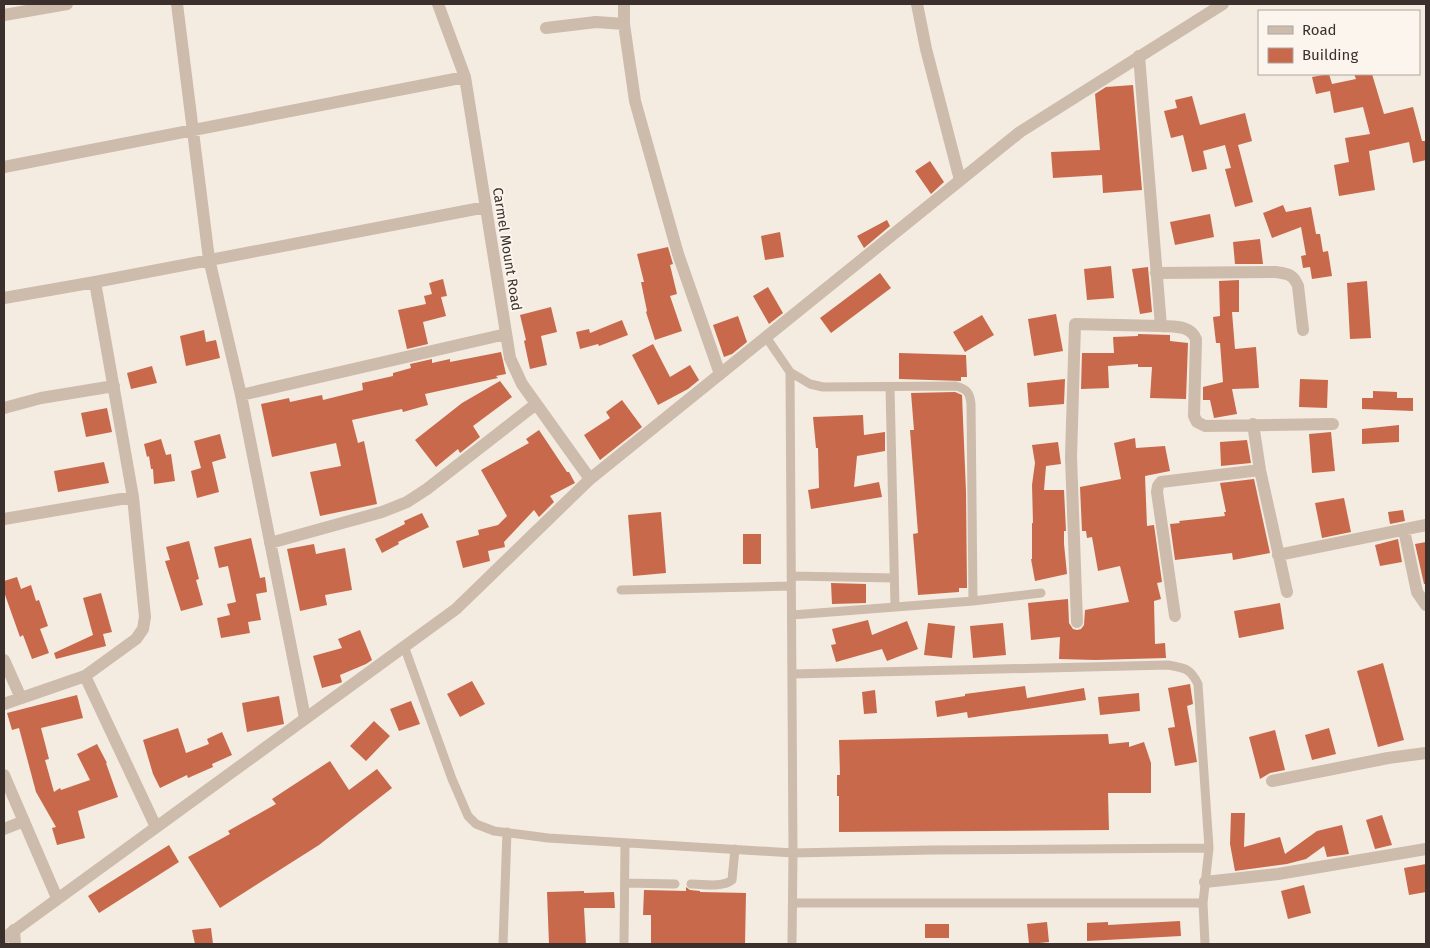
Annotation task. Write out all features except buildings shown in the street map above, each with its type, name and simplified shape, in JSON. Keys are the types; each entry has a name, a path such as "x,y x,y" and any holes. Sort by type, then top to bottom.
{"street":[{"path":"4,15 67,4"},
{"path":"177,4 209,259 241,395 305,718"},
{"name":"Carmel Mount Road","path":"438,4 465,78 510,358 522,384 590,479"},
{"path":"624,4 624,24 635,101 678,254 720,374"},
{"path":"917,4 926,49 960,180"},
{"path":"15,944 9,934 456,609 590,479 1020,132 1222,4"},
{"path":"546,28 596,22 624,24"},
{"path":"1139,56 1161,326"},
{"path":"4,167 465,78"},
{"path":"4,298 486,207"},
{"path":"1156,273 1276,272 1290,274 1298,286 1303,330"},
{"path":"4,704 85,676 136,639 143,629 145,617 133,497 95,282"},
{"path":"1078,622 1071,457 1075,324 1161,326 1189,329 1194,332 1196,339 1194,416 1197,422 1205,426 1333,424"},
{"path":"241,395 506,334"},
{"path":"4,408 41,398 114,386"},
{"path":"270,543 382,512 407,502 427,489 536,404"},
{"path":"1253,424 1260,470 1286,592"},
{"path":"1175,616 1157,492 1158,486 1161,482 1260,470"},
{"path":"4,520 133,497"},
{"path":"1278,555 1426,525"},
{"path":"1404,530 1417,592 1426,605"},
{"path":"4,660 21,698"},
{"path":"85,676 156,827"},
{"path":"1272,781 1388,758 1426,753"},
{"path":"4,775 57,898"},
{"path":"4,829 24,821"},
{"path":"1205,882 1278,874 1426,849"}],"lane":[{"path":"766,337 790,372 810,384 823,387 956,386 965,388 970,394 973,601"},
{"path":"790,372 792,944"},
{"path":"890,387 895,607"},
{"path":"791,576 894,578"},
{"path":"621,590 792,586"},
{"path":"792,616 973,601 1042,593"},
{"path":"404,646 452,779 468,816 476,824 494,831 548,838 793,853 1209,848"},
{"path":"792,674 1168,665 1185,668 1193,673 1198,684 1209,848 1205,882 1204,944"},
{"path":"503,944 506,832"},
{"path":"624,944 625,843"},
{"path":"691,884 728,884 732,880 735,849"},
{"path":"625,883 675,884"},
{"path":"793,903 1204,903"}]}
